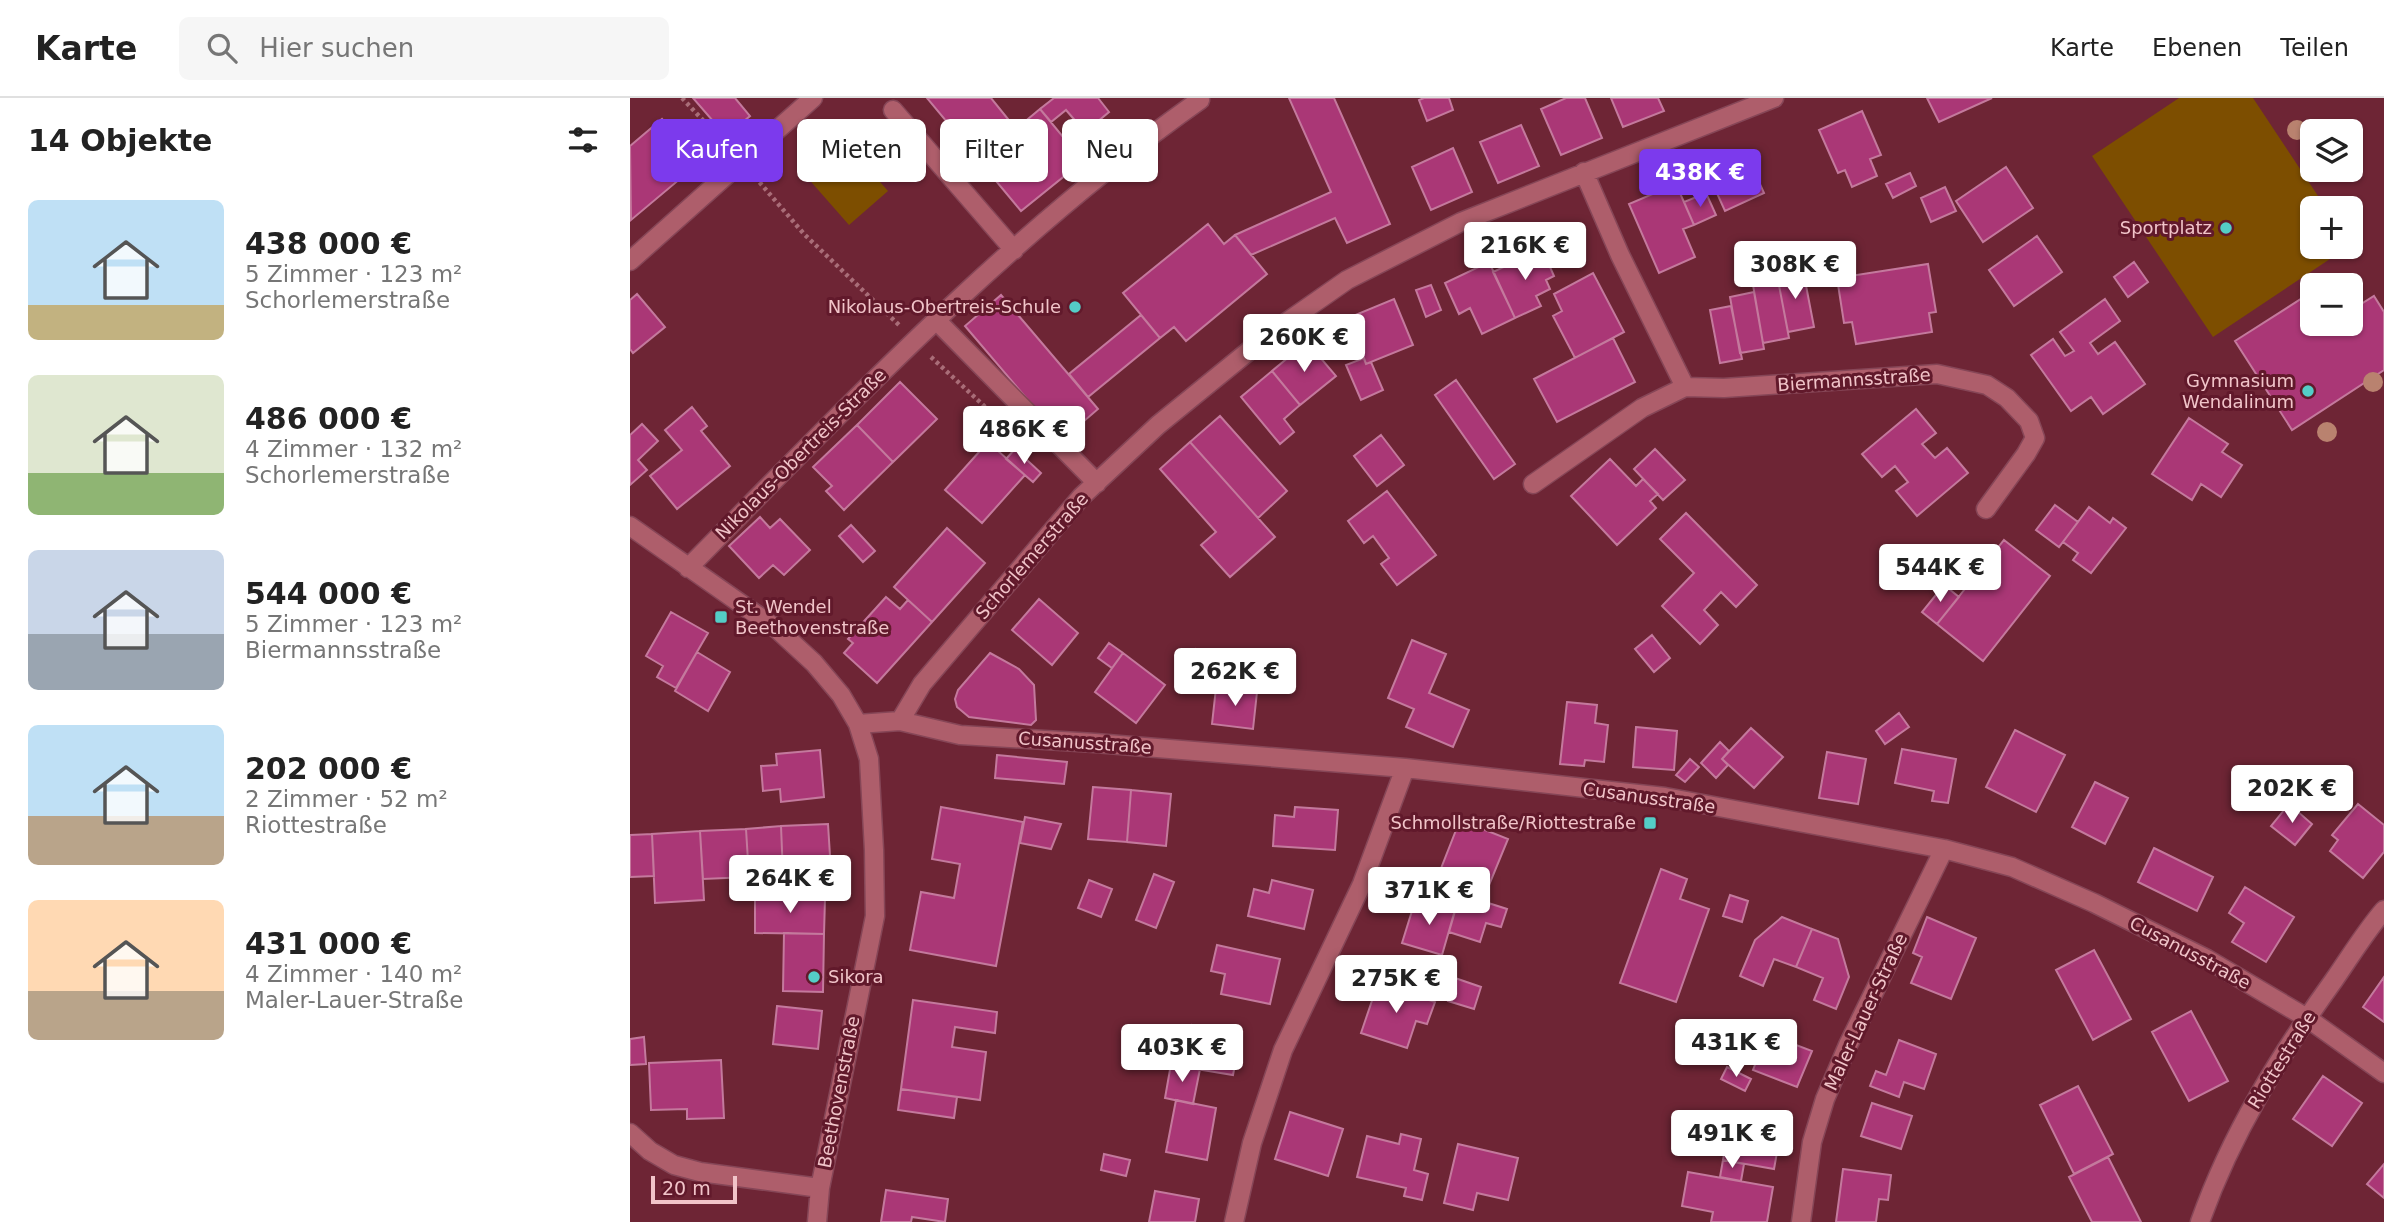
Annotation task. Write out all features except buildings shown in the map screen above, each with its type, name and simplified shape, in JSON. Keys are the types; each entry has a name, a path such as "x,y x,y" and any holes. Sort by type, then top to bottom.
{"street":[{"path":"783,124 813,98"},
{"name":"Schorlemerstraße","path":"900,721 922,684 1081,498 1158,425 1271,332 1347,280 1461,222 1774,98"},
{"name":"Nikolaus-Obertreis-Straße","path":"688,568 860,393 1014,250 1139,143 1200,100"},
{"path":"893,110 1014,250"},
{"path":"1584,172 1620,255 1685,387"},
{"path":"630,261 717,182"},
{"path":"937,321 1097,483"},
{"name":"Biermannsstraße","path":"1533,484 1642,408 1685,387 1724,388 1937,374 1987,385 2007,398 2029,421 2035,438 1986,509"},
{"name":"Beethovenstraße","path":"630,526 777,629 814,663 841,695 858,724 869,759 874,916 820,1188 817,1222"},
{"name":"Cusanusstraße","path":"858,724 900,721 960,736 1096,743 1405,768 1665,797 1944,849 2012,867 2094,903 2207,959 2307,1018 2384,1073"},
{"path":"1234,1222 1252,1143 1283,1051 1362,884 1405,768"},
{"name":"Maler-Lauer-Straße","path":"1801,1222 1812,1142 1825,1098 1848,1045 1944,849"},
{"name":"Riottestraße","path":"2200,1222 2216,1176 2255,1101 2307,1018 2384,911"},
{"path":"630,1133 650,1151 674,1165 700,1172 820,1188"}],"path":[{"path":"682,98 702,119"},
{"path":"760,182 804,234 1003,424"}],"shaded area":[{"name":"Sportplatz","path":"2179,98 2253,98 2300,169 2300,182 2309,182 2318,196 2300,196 2300,259 2330,259 2309,273 2300,273 2300,279 2213,337 2092,156"},
{"path":"811,182 880,182 888,191 849,225"}],"place":[{"name":"Sportplatz","path":"2226,228"},
{"name":"Nikolaus-Obertreis-Schule","path":"1075,307"},
{"name":"Gymnasium Wendalinum","path":"2308,391"},
{"name":"St. Wendel Beethovenstraße","path":"721,617"},
{"name":"Schmollstraße/Riottestraße","path":"1650,823"},
{"name":"Sikora","path":"814,977"}]}
